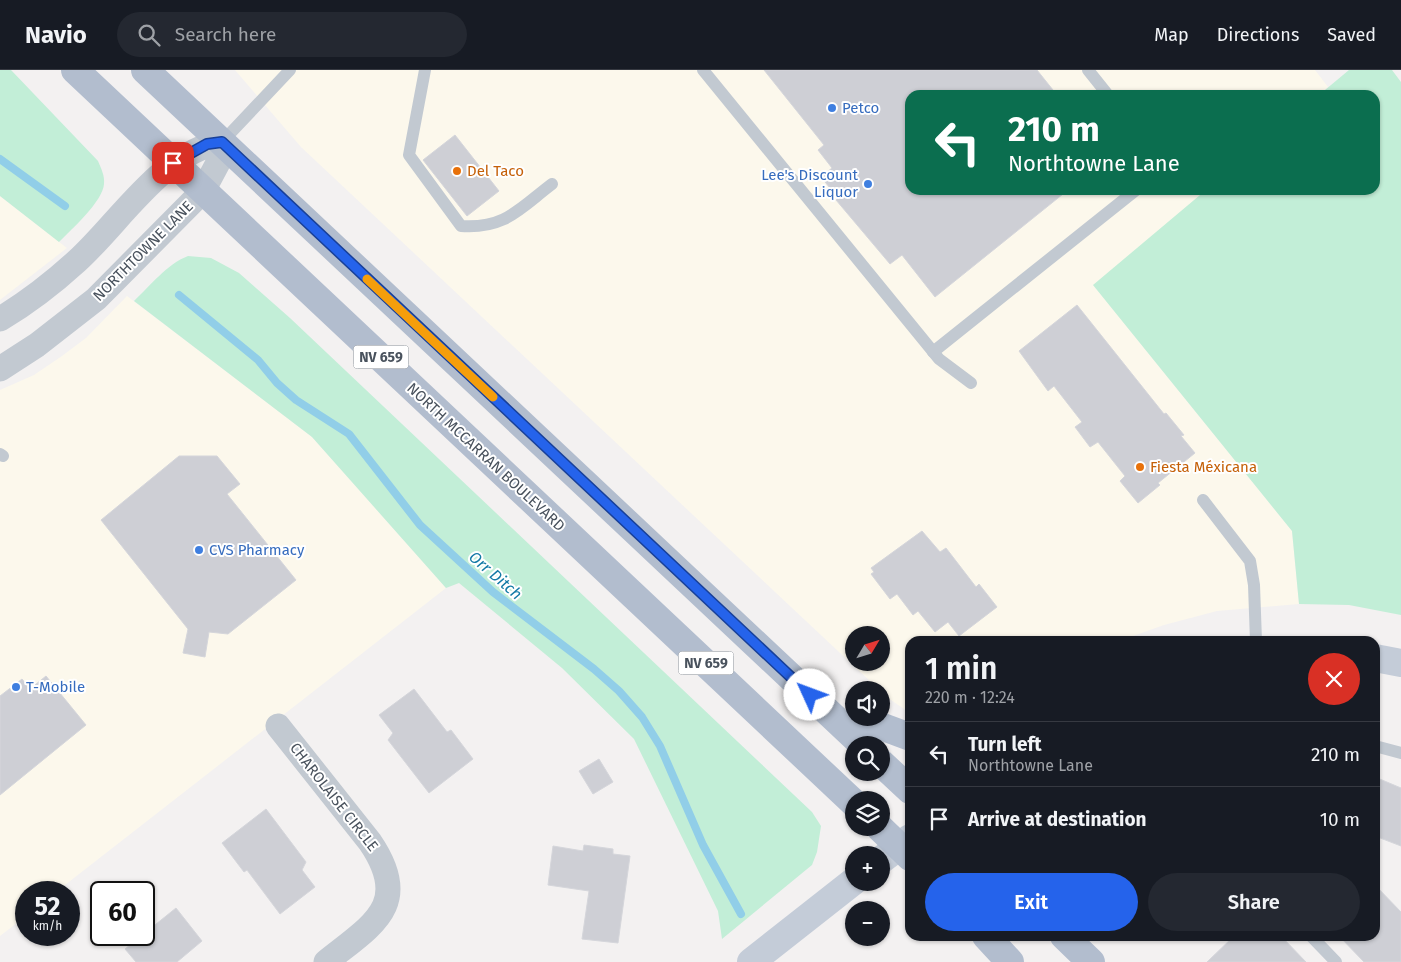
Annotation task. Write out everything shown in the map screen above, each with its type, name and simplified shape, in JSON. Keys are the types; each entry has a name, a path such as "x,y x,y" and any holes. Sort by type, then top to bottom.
{"main road":[{"name":"NORTH MCCARRAN BOULEVARD","path":"75,70 845,795"},
{"name":"NV 659","path":"145,70 854,736"},
{"path":"1380,659 1401,664"},
{"path":"798,683 845,710"},
{"path":"880,726 905,735"},
{"path":"890,771 905,785"},
{"path":"887,836 900,850"},
{"path":"751,962 845,888"},
{"path":"991,941 1010,962"},
{"path":"1069,941 1090,961"},
{"path":"1077,941 1090,961"}],"street":[{"path":"0,318 77,262 173,163 207,144 222,142"},
{"name":"NORTHTOWNE LANE","path":"0,369 37,345 96,299 203,191 220,159 222,142"},
{"name":"CHAROLAISE CIRCLE","path":"278,726 383,860 389,882 387,902 380,917 326,962"}],"lane":[{"path":"222,142 290,70"},
{"path":"425,70 409,155 461,226 478,227 503,221 552,184"},
{"path":"703,70 933,352 939,359 971,383"},
{"path":"1088,70 1104,90"},
{"path":"933,352 1130,195"},
{"path":"1203,500 1250,561 1254,585 1256,636"},
{"path":"1380,747 1400,749"},
{"path":"1316,941 1336,962"}],"shaded area":[{"path":"235,70 1315,70 1328,87 1325,90 905,90 905,195 1200,195 1094,286 1292,531 1299,604 1217,611 1164,625 1133,636 905,636 905,710 890,699 890,681 870,681 859,671 890,671 890,626 845,626 845,658 301,147"},
{"path":"0,196 67,248 0,300"},
{"path":"127,296 312,437 446,588 70,881 15,881 15,924 0,936 0,390 34,375 86,338"}],"green space":[{"path":"0,70 11,70 98,161 102,172 104,184 98,198 86,214 59,242 0,196"},
{"path":"1349,70 1392,70 1401,82 1401,615 1349,605 1299,604 1292,531 1093,285 1200,195 1380,195 1380,90 1325,90"},
{"path":"188,256 211,258 239,273 290,318 812,812 821,826 817,852 812,865 722,939 718,911 634,739 562,668 459,583 446,588 312,437 134,301 173,264"}],"building":[{"name":"Lee's Discount Liquor","path":"764,70 1037,70 1053,90 905,90 905,195 1062,195 935,297 902,255 890,264 836,200 838,198 821,177 832,168 818,150 824,145"},
{"name":"Del Taco","path":"455,135 499,191 467,216 423,160"},
{"path":"1077,305 1164,414 1166,413 1184,435 1181,436 1195,453 1158,483 1160,485 1138,503 1120,481 1125,476 1098,442 1090,447 1075,427 1082,422 1054,386 1048,391 1019,351"},
{"name":"CVS Pharmacy","path":"179,456 217,456 240,484 227,494 296,580 228,634 209,632 205,657 183,653 188,629 101,520"},
{"path":"922,531 940,552 946,548 976,587 979,584 997,607 959,636 948,622 935,632 918,611 913,615 897,594 890,599 871,574 874,572 871,568"},
{"path":"46,676 86,725 0,795 0,696 22,679 30,689"},
{"path":"414,689 447,732 451,730 473,759 429,793 388,740 393,733 379,715"},
{"path":"599,759 613,782 593,794 579,771"},
{"path":"1380,779 1401,788 1401,846 1380,838"},
{"path":"266,809 306,862 302,870 315,887 280,914 247,870 244,872 222,843"},
{"path":"584,845 613,849 613,854 630,856 618,943 582,939 589,891 548,885 553,846 583,851"},
{"path":"1380,890 1401,912 1401,962 1364,962 1344,941 1380,941"},
{"path":"176,908 202,941 177,962 136,962 125,949 129,946 155,946 155,925"},
{"path":"1229,941 1286,941 1306,962 1207,962"}],"waterway":[{"name":"Orr Ditch","path":"0,159 65,206"},
{"name":"Orr Ditch","path":"179,295 258,360 277,383 296,400 349,434 420,525 493,592 594,669 619,691 642,717 660,746 703,845 741,914"}],"slow traffic":[{"path":"367,279 493,397"}],"place":[{"name":"Petco","path":"832,108"},
{"name":"Del Taco","path":"457,171"},
{"name":"Lee's Discount Liquor","path":"868,184"},
{"name":"Fiesta Méxicana","path":"1140,467"},
{"name":"CVS Pharmacy","path":"199,550"},
{"name":"T-Mobile","path":"16,687"}],"route":[{"path":"173,163 207,144 222,142 810,695"}]}
